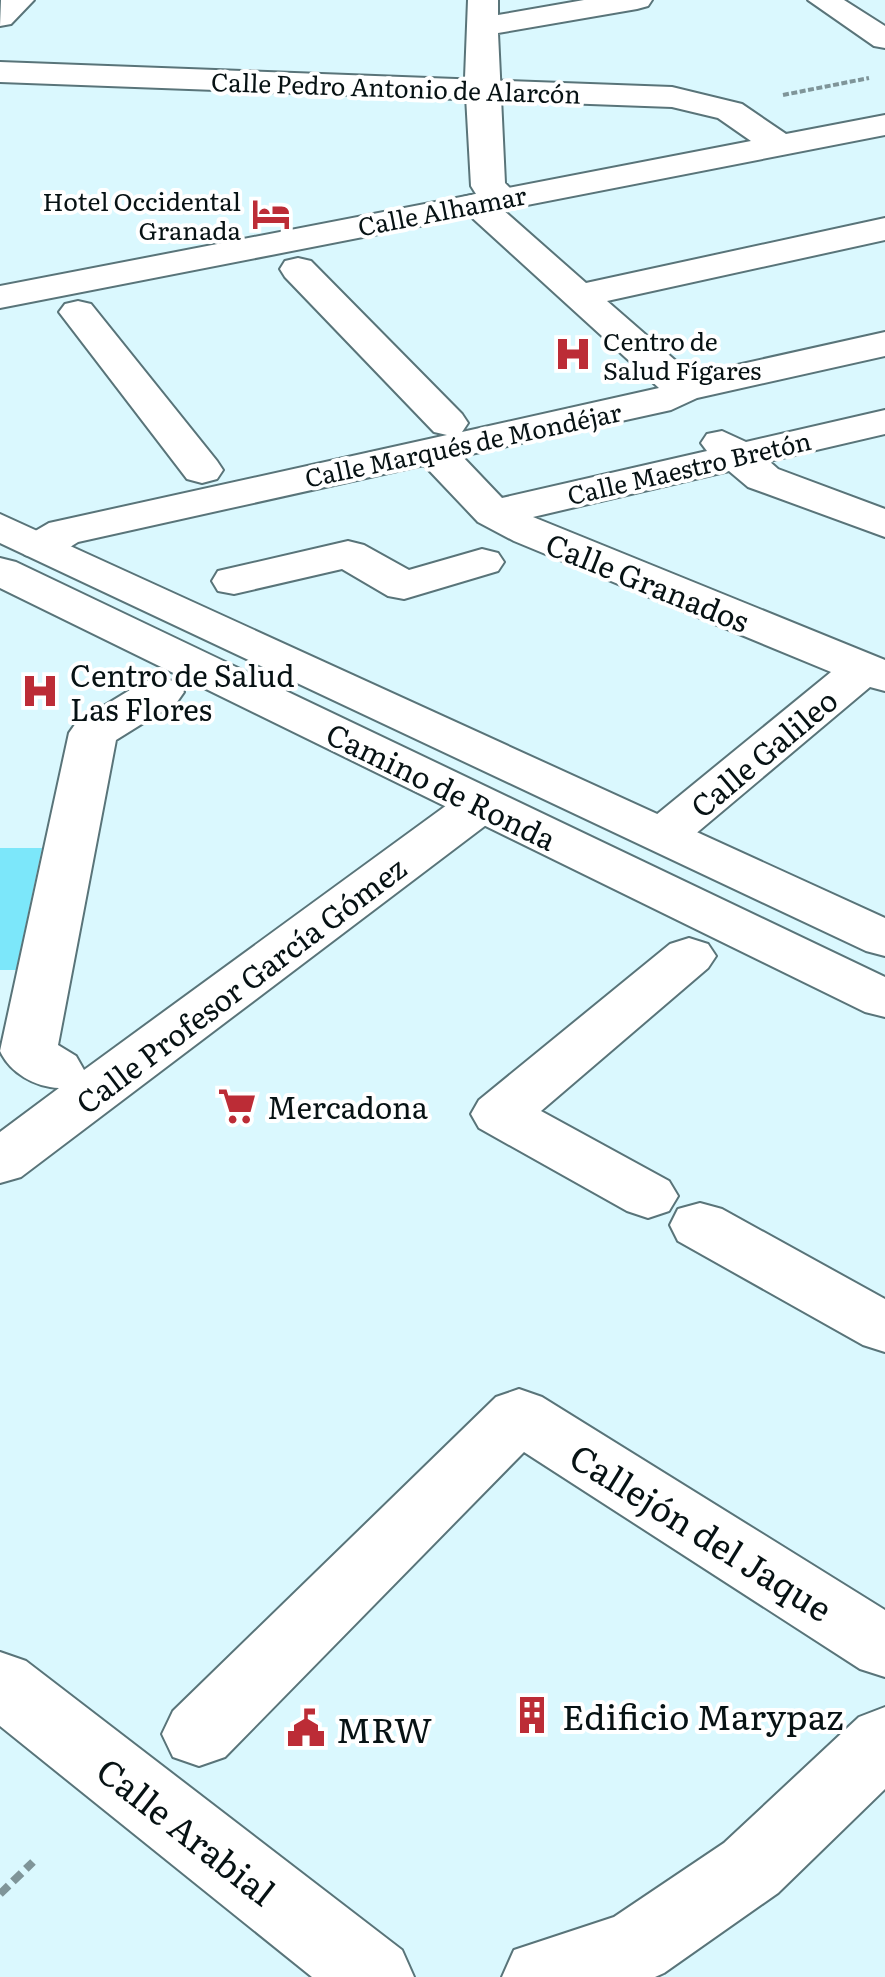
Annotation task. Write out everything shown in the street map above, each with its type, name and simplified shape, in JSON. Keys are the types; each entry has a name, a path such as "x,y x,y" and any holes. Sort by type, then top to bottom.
{"street":[{"path":"0,17 19,0"},
{"path":"637,0 484,13 481,90 489,201 737,456 764,478 885,524"},
{"path":"823,0 882,35"},
{"name":"Calle Pedro Antonio de Alarcón","path":"0,72 695,100 730,111 779,145"},
{"name":"Calle Alhamar","path":"0,298 885,124"},
{"path":"578,296 885,229"},
{"name":"Calle Granados","path":"298,268 441,437 493,512 528,532 875,672"},
{"path":"78,312 202,470"},
{"name":"Calle Marqués de Mondéjar","path":"0,570 20,536 64,532 441,437 677,394 885,344"},
{"path":"846,353 885,368"},
{"name":"Calle Maestro Bretón","path":"493,512 885,422"},
{"name":"Camino de Ronda","path":"20,536 885,939"},
{"path":"234,582 348,554 404,586 482,562"},
{"name":"Camino de Ronda","path":"0,570 885,999"},
{"name":"Calle Galileo","path":"663,835 875,672"},
{"path":"56,1070 28,1052 93,733 160,692"},
{"path":"444,734 480,805"},
{"name":"Calle Profesor García Gómez","path":"0,1162 480,805"},
{"path":"689,956 500,1114 885,1328"},
{"name":"Callejón del Jaque","path":"199,1734 519,1415 885,1647"},
{"name":"Calle Arabial","path":"0,1683 374,1977"},
{"path":"542,1977 636,1948 734,1880 885,1740"}],"path":[{"path":"784,94 872,78"},
{"path":"0,1894 33,1862"}],"shaded area":[{"path":"0,848 42,848 16,970 0,970"}],"place":[{"name":"Hotel Occidental Granada","path":"271,214"},
{"name":"Centro de Salud Fígares","path":"573,354"},
{"name":"Centro de Salud Las Flores","path":"40,691"},
{"name":"Mercadona","path":"237,1106"},
{"name":"Edificio Marypaz","path":"532,1715"},
{"name":"MRW","path":"306,1728"}]}
